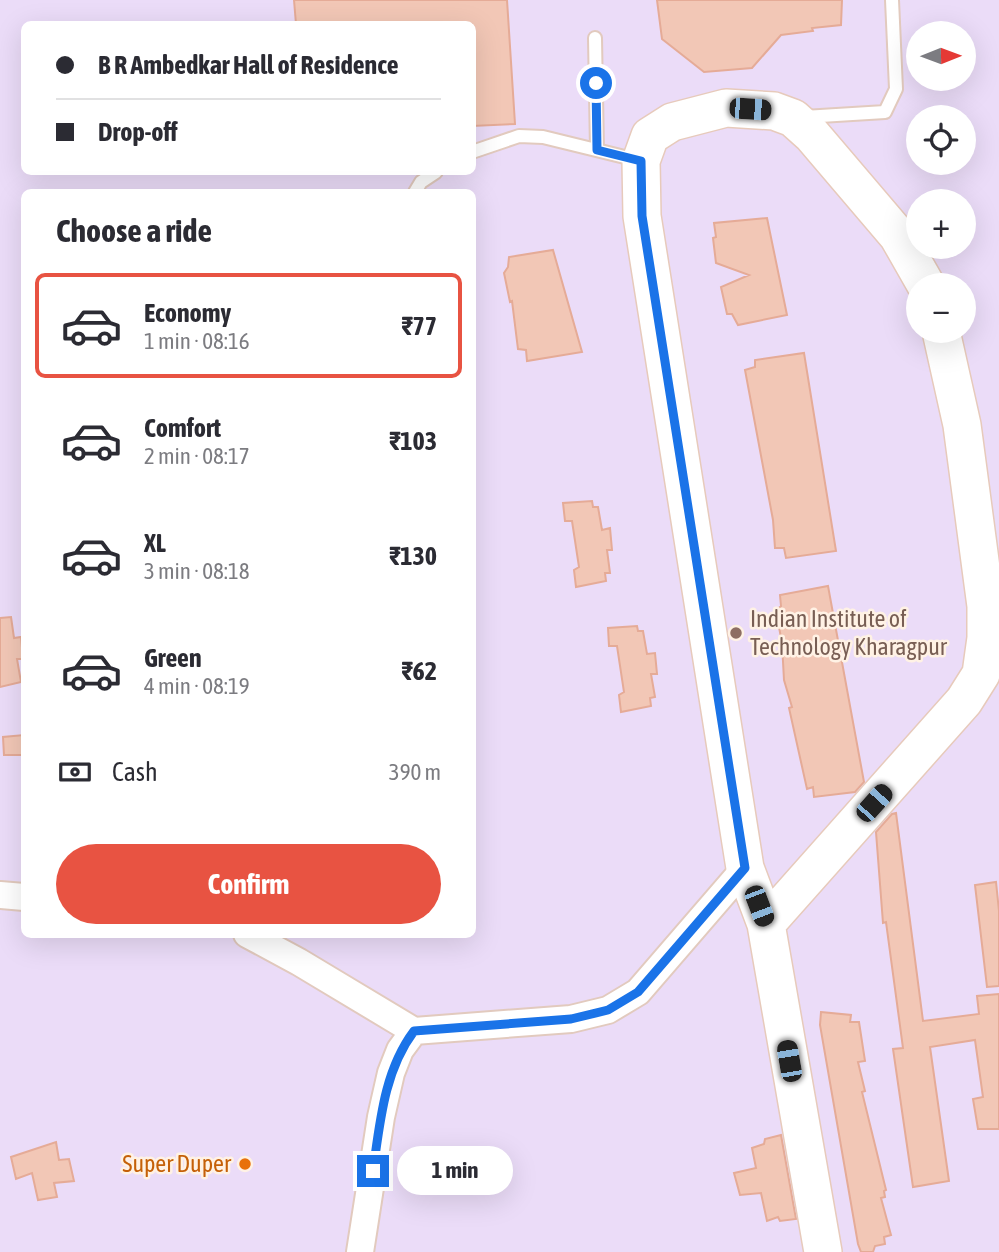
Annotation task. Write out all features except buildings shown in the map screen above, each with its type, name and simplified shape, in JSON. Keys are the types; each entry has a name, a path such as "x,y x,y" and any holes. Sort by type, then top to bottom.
{"street":[{"path":"822,1252 766,924 745,868 642,216 641,161 650,136 672,122 726,108 774,111 793,118 812,135 898,236 919,273"},
{"path":"766,924 990,673 986,606 962,425 944,343"},
{"path":"254,938 414,1031 571,1019 608,1010 638,992 745,868"},
{"path":"0,895 21,897"},
{"path":"360,1252 386,1095 400,1050 414,1031"}],"lane":[{"path":"793,118 885,112 896,89 892,0"},
{"path":"594,38 597,150"},
{"path":"476,151 519,136 543,136 641,161"},
{"path":"417,189 421,182 432,175"}],"shaded area":[{"name":"Indian Institute of Technology Kharagpur","path":"0,0 999,0 999,1252 0,1252"}],"place":[{"name":"Indian Institute of Technology Kharagpur","path":"736,633"},
{"name":"Super Duper","path":"245,1164"}],"route":[{"path":"373,1171 391,1073 400,1050 414,1031 571,1019 608,1010 638,992 745,868 642,216 641,161 597,150 596,83"}]}
